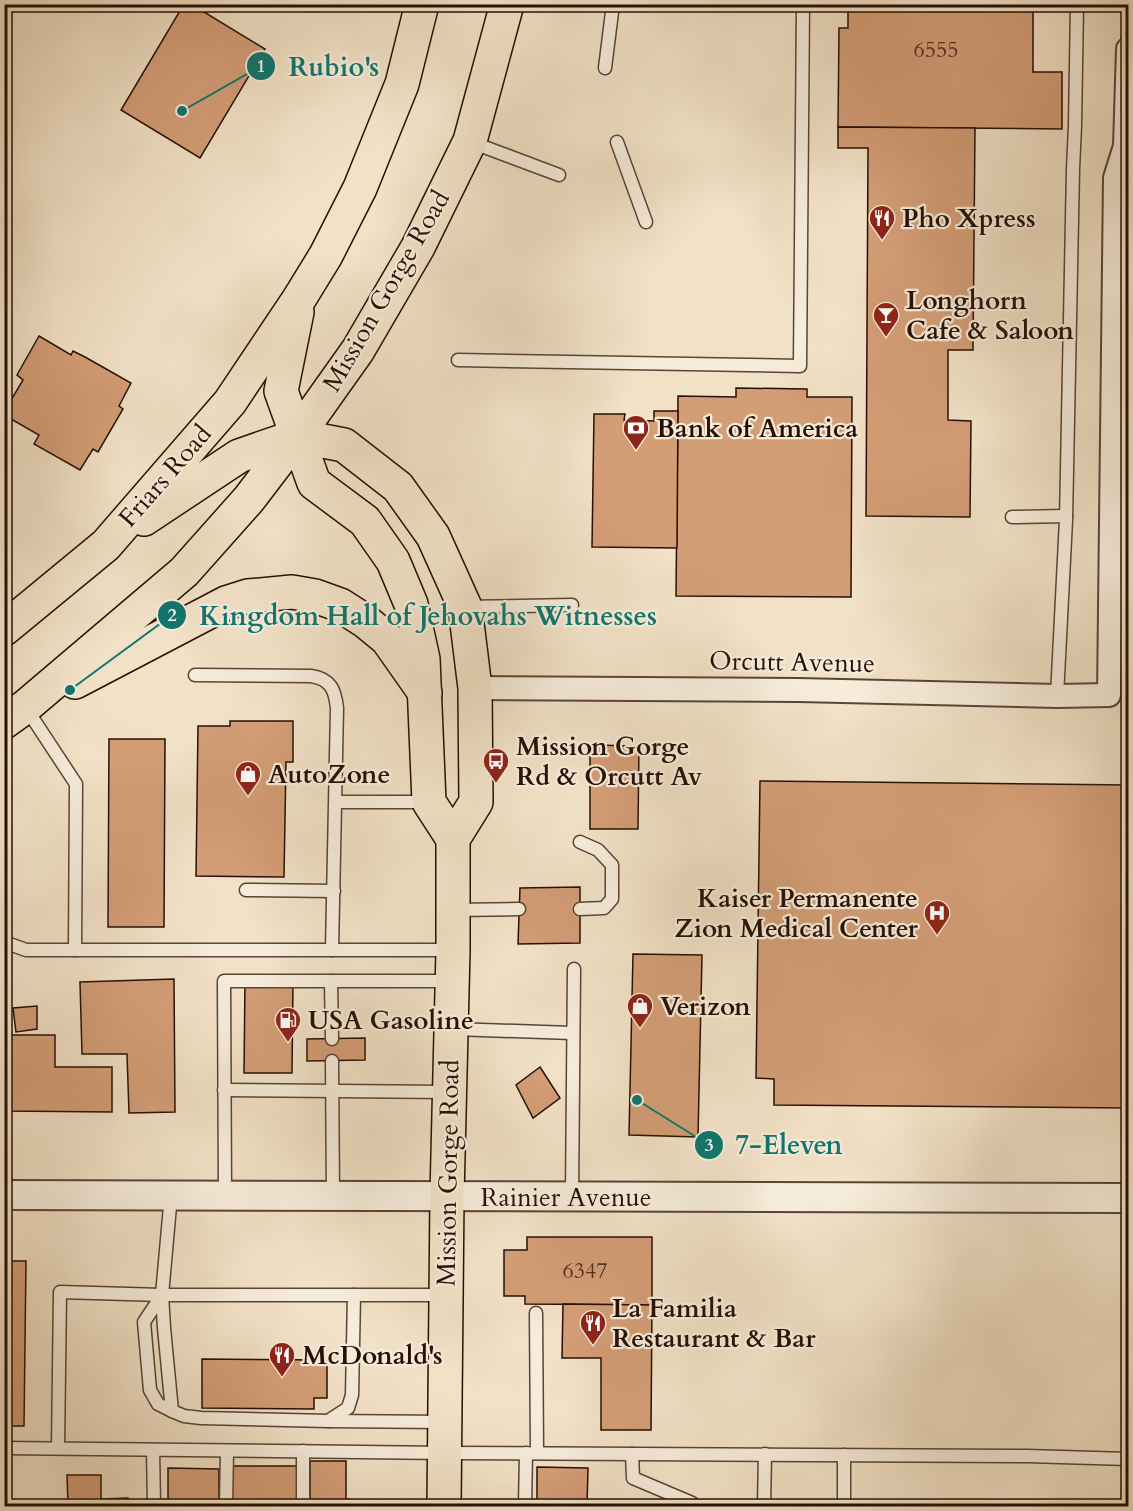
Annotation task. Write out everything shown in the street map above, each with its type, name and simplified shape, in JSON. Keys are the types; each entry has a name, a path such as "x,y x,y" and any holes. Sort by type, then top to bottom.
{"main road":[{"path":"106,545 239,456 297,436 344,446 398,487 433,536 465,607 475,688 476,802 453,839 429,802 423,659 411,604 393,561 365,521 314,483 297,436 281,391 299,299 326,255 360,188 402,84 422,4"},
{"name":"Mission Gorge Road","path":"297,436 358,350 418,247 470,141 507,4"},
{"name":"Friars Road","path":"4,629 106,545 230,402 299,299"},
{"path":"15,715 184,572 249,499 297,436"},
{"path":"15,715 226,603 248,596 292,592 315,596 340,605 365,621 387,639 425,693"},
{"name":"Mission Gorge Road","path":"444,1506 453,839"}],"street":[{"path":"1128,49 1128,100"},
{"name":"Orcutt Avenue","path":"475,688 1109,695 1115,178 1125,146 1128,100"},
{"name":"Rainier Avenue","path":"4,1195 1128,1198"}],"lane":[{"path":"605,68 613,4"},
{"path":"458,360 800,366 803,4"},
{"path":"1057,696 1066,516 1077,4"},
{"path":"470,141 559,175"},
{"path":"617,142 646,222"},
{"path":"1012,517 1066,516"},
{"path":"465,607 572,605"},
{"path":"195,675 312,676 325,680 336,695 332,950"},
{"path":"15,715 76,784 75,950"},
{"path":"336,802 429,802"},
{"path":"580,842 598,850 612,865 612,899 604,908 580,909"},
{"path":"246,890 334,891"},
{"path":"453,910 519,909"},
{"path":"4,942 26,950 332,950 453,965"},
{"path":"225,1195 224,981 331,981 453,965"},
{"path":"572,1197 573,969"},
{"path":"331,981 332,1039"},
{"path":"451,1029 572,1033"},
{"path":"332,1061 333,1196"},
{"path":"224,1090 449,1092"},
{"path":"171,1195 162,1295 172,1411"},
{"path":"58,1448 60,1292 162,1295 446,1295"},
{"path":"162,1295 144,1322 150,1390 158,1404 184,1416 328,1421 445,1437 532,1453 1027,1456 1128,1459"},
{"path":"328,1421 348,1408 352,1395 354,1295"},
{"path":"525,1506 532,1453 536,1313"},
{"path":"4,1448 303,1451 445,1437"},
{"path":"153,1450 153,1506"},
{"path":"226,1506 227,1451"},
{"path":"303,1451 303,1506"},
{"path":"632,1454 633,1478 692,1503 692,1506"},
{"path":"764,1506 765,1454"},
{"path":"844,1455 844,1506"}],"building":[{"path":"184,4 191,4 265,49 200,158 121,110"},
{"path":"848,4 1033,4 1033,72 1062,72 1062,129 838,127 839,28 848,28"},
{"path":"838,127 975,128 973,350 948,350 948,420 971,421 970,517 866,516 868,148 838,148"},
{"path":"39,336 71,355 73,351 131,383 119,406 123,409 98,452 93,449 80,470 34,444 39,435 4,415 23,380 17,375"},
{"path":"736,388 807,389 807,397 852,397 851,597 676,596 678,396 736,397"},
{"path":"654,411 678,411 677,548 592,547 594,414 625,414 624,420 654,421"},
{"path":"230,721 293,721 293,762 286,762 284,877 196,876 198,726 230,726"},
{"path":"109,739 165,739 164,927 108,927"},
{"path":"590,745 639,746 638,829 590,829"},
{"name":"Kaiser Permanente Zion Medical Center","path":"760,781 1128,785 1128,1108 774,1105 774,1079 756,1078"},
{"path":"580,887 580,943 518,944 520,888"},
{"path":"633,954 702,955 698,1137 629,1135"},
{"path":"174,979 175,1112 129,1113 127,1054 82,1054 80,982"},
{"path":"245,981 293,982 292,1073 244,1073"},
{"path":"37,1006 37,1029 16,1032 13,1008"},
{"path":"6,1035 55,1035 55,1067 112,1067 112,1112 5,1111"},
{"path":"365,1038 365,1060 307,1061 307,1039"},
{"path":"540,1067 560,1098 533,1118 516,1085"},
{"path":"527,1237 652,1237 652,1305 525,1304 525,1296 504,1296 504,1250 527,1250"},
{"path":"4,1261 26,1261 24,1426 4,1426"},
{"path":"563,1304 652,1305 651,1430 601,1430 601,1358 562,1358"},
{"path":"202,1359 327,1360 327,1398 314,1398 314,1409 202,1408"},
{"path":"310,1461 346,1461 346,1499 349,1499 349,1506 310,1506"},
{"path":"230,1466 300,1466 300,1506 229,1506"},
{"path":"537,1467 588,1468 587,1506 537,1506"},
{"path":"168,1468 219,1469 219,1506 168,1506"},
{"path":"67,1475 101,1475 101,1506 68,1506"},
{"path":"128,1498 128,1506 101,1506 101,1499"}],"place":[{"name":"Rubio's","path":"182,111"},
{"name":"Pho Xpress","path":"882,241"},
{"name":"Longhorn Cafe & Saloon","path":"886,338"},
{"name":"Bank of America","path":"636,451"},
{"name":"Kingdom Hall of Jehovahs Witnesses","path":"70,690"},
{"name":"Mission Gorge Rd & Orcutt Av","path":"496,784"},
{"name":"AutoZone","path":"248,797"},
{"name":"Kaiser Permanente Zion Medical Center","path":"937,936"},
{"name":"Verizon","path":"640,1029"},
{"name":"USA Gasoline","path":"288,1043"},
{"name":"7-Eleven","path":"637,1100"},
{"name":"La Familia Restaurant & Bar","path":"593,1346"},
{"name":"McDonald's","path":"282,1378"}]}
